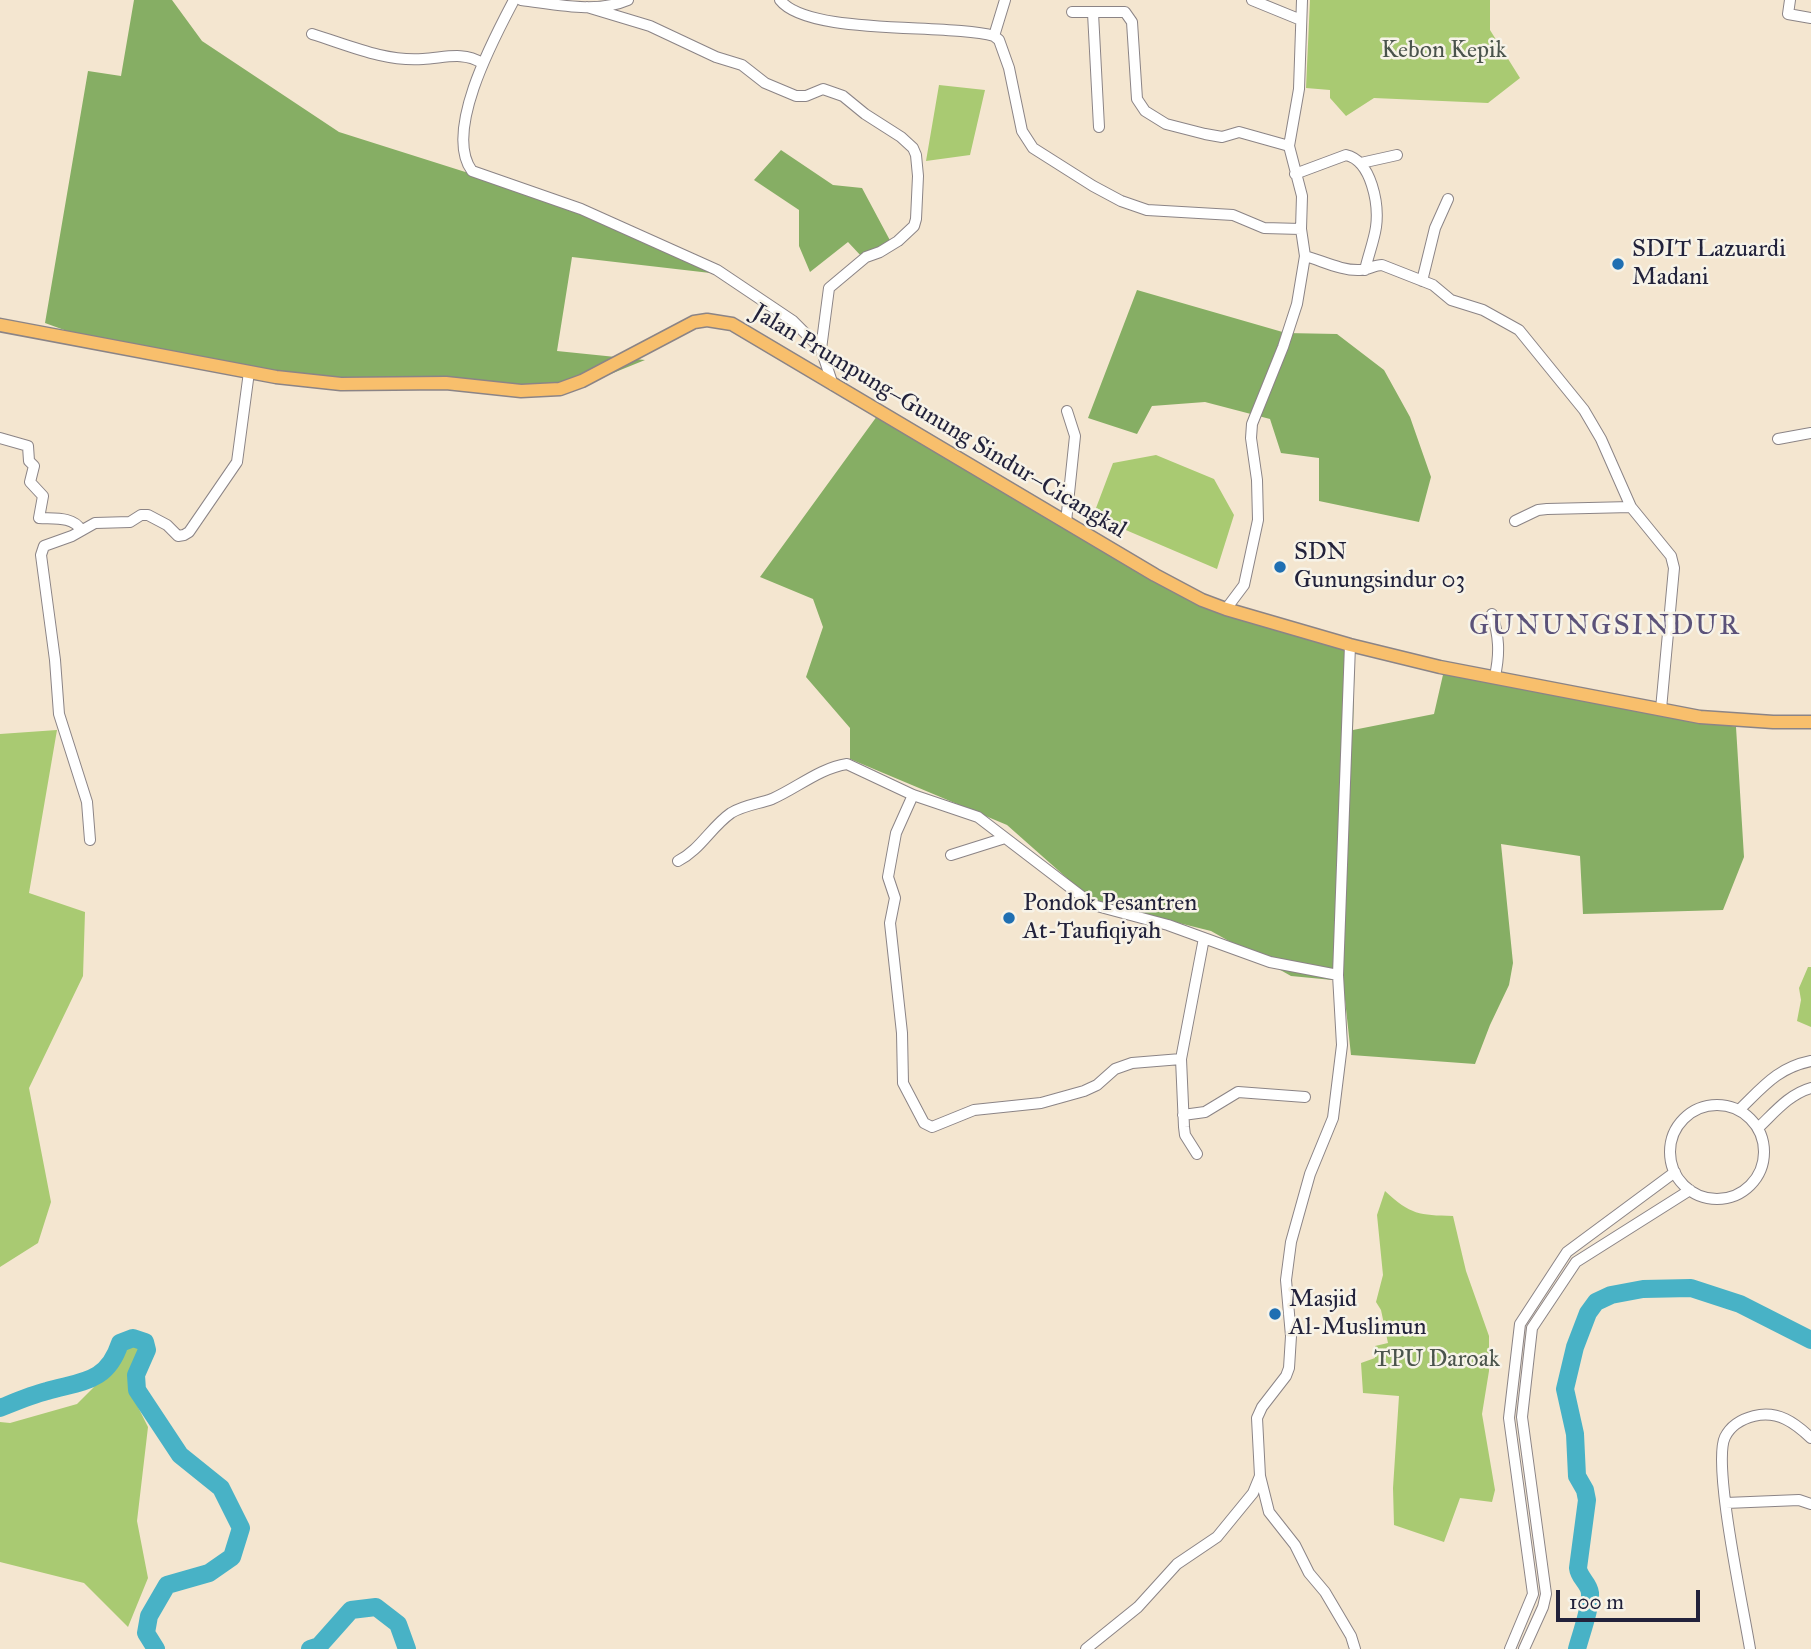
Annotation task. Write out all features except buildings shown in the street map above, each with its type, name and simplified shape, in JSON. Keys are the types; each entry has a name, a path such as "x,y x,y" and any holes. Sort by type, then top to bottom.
{"main road":[{"name":"Jalan Prumpung–Gunung Sindur–Cicangkal","path":"0,326 249,372 341,384 446,383 521,391 560,388 582,381 694,323 707,320 732,324 1167,582 1226,609 1350,645 1440,667 1725,719 1811,722"}],"street":[{"path":"513,0 481,63 469,106 462,146 463,155 472,171 581,209 717,270 793,321 821,349"},
{"path":"521,0 587,7 617,5 628,0"},
{"path":"780,0 797,12 848,26 902,26 994,36 999,40 1009,68 1022,131 1033,148 1093,186 1121,201 1147,210 1233,215 1264,228 1301,229"},
{"path":"994,36 1005,0"},
{"path":"1126,0 1125,12 1132,22 1137,99 1144,111 1166,124 1205,134 1222,137 1239,132 1289,146"},
{"path":"1226,609 1244,585 1258,520 1252,424 1297,304 1305,256 1301,229 1302,196 1289,146 1299,89 1302,0"},
{"path":"1790,0 1788,14 1811,18"},
{"path":"1256,1 1301,20"},
{"path":"587,7 650,26 716,57 742,65 765,83 796,96 806,96 823,89 831,90 913,148 918,176 914,226 898,241 866,257 829,288 821,349 833,385"},
{"path":"1072,12 1125,12"},
{"path":"1093,13 1099,127"},
{"path":"312,34 386,57 421,59 460,55 481,63"},
{"path":"1295,174 1346,155 1361,163 1371,179 1376,224 1365,271"},
{"path":"1361,163 1397,155"},
{"path":"1422,281 1435,228 1448,199"},
{"path":"1305,256 1349,270 1365,271 1382,265 1433,285 1451,300 1483,310 1519,330 1584,410 1601,439 1631,507 1671,556 1675,568 1661,709"},
{"path":"90,840 87,802 59,714 41,555 44,546 72,536 95,523 130,522 148,515 167,525 178,536 189,532 237,462 249,372"},
{"path":"1066,522 1075,436 1067,411"},
{"path":"1778,439 1811,433"},
{"path":"0,438 28,446 29,461 33,466 30,482 43,496 39,517 72,521 77,523 81,530"},
{"path":"1515,521 1546,509 1581,506 1631,507"},
{"path":"1492,614 1499,635 1499,658 1495,676"},
{"path":"1350,645 1338,975 1342,1045 1337,1097 1333,1118 1310,1174 1291,1241 1286,1280 1291,1336 1289,1368 1257,1418 1260,1476 1269,1512 1295,1545 1309,1573 1325,1592 1351,1636 1355,1649"},
{"path":"678,861 690,855 731,814 780,795 836,765 847,764 913,795 978,817 1093,905 1168,925 1270,962 1338,975"},
{"path":"913,795 896,833 888,877 895,898 890,923 902,1032 903,1083 924,1124 932,1127 974,1110 1041,1103 1084,1091 1097,1085 1115,1069 1124,1066 1181,1059"},
{"path":"951,855 1005,838"},
{"path":"1197,1154 1185,1135 1181,1059 1204,938"},
{"path":"1739,1110 1771,1079 1788,1067 1811,1062"},
{"path":"1758,1128 1788,1099 1811,1088"},
{"path":"1183,1115 1205,1112 1238,1092 1305,1097"},
{"path":"1712,1105 1739,1110 1758,1128 1763,1140 1763,1165 1749,1186 1739,1193 1714,1199 1690,1191 1675,1172 1670,1150 1678,1126 1687,1115 1699,1108 1712,1105"},
{"path":"1510,1649 1533,1594 1509,1418 1520,1324 1567,1252 1675,1172"},
{"path":"1524,1649 1546,1594 1522,1418 1532,1328 1576,1262 1690,1191"},
{"path":"1750,1649 1726,1503 1721,1454 1726,1436 1732,1427 1752,1417 1770,1414 1791,1421 1811,1438"},
{"path":"1086,1649 1138,1607 1177,1564 1217,1537 1253,1493 1260,1476"},
{"path":"1726,1503 1799,1500 1811,1504"}],"green space":[{"path":"134,0 172,0 202,41 339,132 538,195 719,274 572,257 557,351 645,360 586,384 515,395 306,378 111,347 45,323 88,71 121,76"},
{"name":"Kebon Kepik","path":"1310,0 1490,0 1490,30 1520,78 1488,103 1374,98 1346,116 1330,98 1330,90 1306,88"},
{"path":"939,85 985,90 970,155 926,161"},
{"path":"781,150 833,185 862,188 893,246 862,257 848,242 810,272 799,246 799,210 754,180"},
{"path":"1137,290 1286,333 1337,334 1384,370 1410,417 1431,477 1419,522 1319,501 1319,458 1281,453 1270,419 1205,402 1152,406 1137,434 1088,418"},
{"path":"880,412 1217,605 1355,644 1353,730 1434,714 1445,666 1736,727 1744,857 1723,910 1583,914 1580,856 1501,844 1513,963 1509,985 1475,1064 1351,1055 1343,981 1291,976 1211,931 1094,902 1007,825 850,759 850,728 806,677 823,627 813,599 760,577"},
{"path":"1156,455 1214,479 1234,515 1217,569 1093,516 1113,463"},
{"path":"57,730 29,893 85,912 83,976 29,1088 51,1202 38,1243 0,1267 0,734"},
{"path":"1808,967 1811,967 1811,1027 1797,1021 1801,1000 1799,988"},
{"name":"TPU Daroak","path":"1385,1191 1416,1212 1453,1216 1466,1271 1489,1336 1489,1371 1482,1414 1495,1490 1492,1502 1460,1498 1444,1542 1394,1525 1393,1488 1399,1396 1363,1393 1361,1363 1375,1358 1375,1346 1388,1343 1381,1310 1376,1302 1383,1275 1377,1215"},
{"path":"134,1341 142,1350 133,1397 148,1427 137,1521 148,1578 128,1627 84,1583 0,1562 0,1422 10,1423 77,1404 109,1372 120,1342"}],"waterway":[{"path":"1577,1649 1590,1599 1589,1589 1578,1568 1587,1500 1577,1476 1575,1434 1565,1389 1575,1347 1588,1313 1596,1302 1611,1295 1643,1289 1691,1288 1740,1304 1811,1340"},
{"path":"0,1408 35,1394 92,1378 108,1366 120,1343 133,1338 145,1342 147,1350 136,1375 137,1390 180,1455 221,1488 241,1528 232,1557 209,1573 167,1585 149,1616 146,1633 156,1649"},
{"path":"310,1649 319,1646 351,1610 376,1607 398,1624 407,1649"}],"place":[{"name":"SDIT Lazuardi Madani","path":"1618,264"},
{"name":"SDN Gunungsindur 03","path":"1280,567"},
{"name":"Pondok Pesantren At-Taufiqiyah","path":"1009,918"},
{"name":"Masjid Al-Muslimun","path":"1275,1314"}],"district":[{"name":"GUNUNGSINDUR","path":"1605,627"}]}
